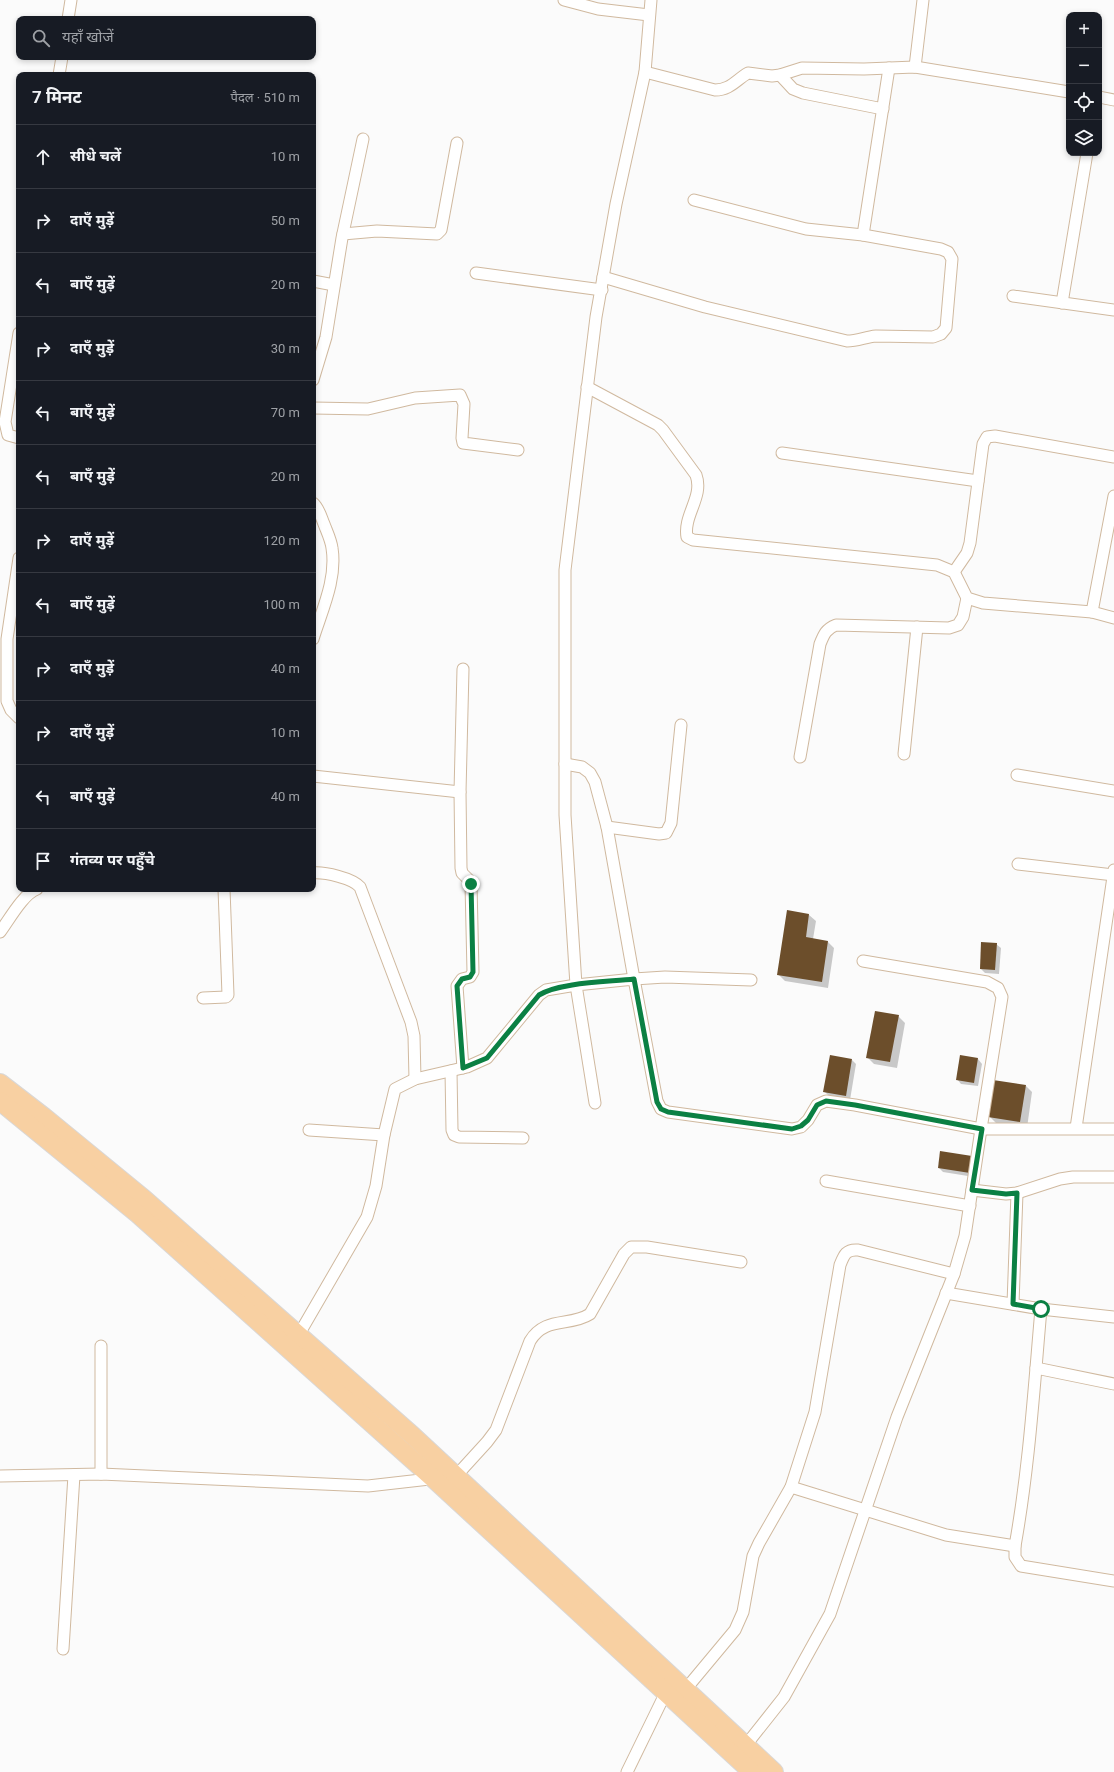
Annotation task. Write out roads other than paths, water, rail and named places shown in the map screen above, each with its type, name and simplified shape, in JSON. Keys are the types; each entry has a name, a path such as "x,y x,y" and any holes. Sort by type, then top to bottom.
{"highway":[{"path":"0,1082 144,1199 413,1436 456,1476 572,1596"},
{"path":"0,1101 138,1214 434,1479 572,1596 675,1687 746,1745 774,1772"},
{"path":"675,1687 752,1772"}],"street":[{"path":"68,16 71,0"},
{"path":"564,0 598,8 649,15"},
{"path":"595,1103 576,985 565,815 565,570 587,386 603,277 616,204 645,72 651,0"},
{"path":"915,67 923,0"},
{"path":"60,72 62,60"},
{"path":"645,72 715,90 723,90 733,85 748,73 772,76 802,68 915,67 1066,92"},
{"path":"863,235 889,68"},
{"path":"780,75 793,89 803,93 883,109"},
{"path":"1102,98 1114,100"},
{"path":"316,370 326,337 343,234 363,139"},
{"path":"343,234 376,231 437,234 441,230 457,143"},
{"path":"1062,302 1086,156"},
{"path":"603,277 705,307 848,340 856,341 866,337 876,336 933,337 941,334 946,328 952,259 948,252 941,248 863,235 806,230 694,200"},
{"path":"476,273 602,290"},
{"path":"316,282 334,285"},
{"path":"1013,296 1114,310"},
{"path":"16,352 5,422 8,435 16,437"},
{"path":"587,386 658,425 696,475 699,483 698,495 686,530 687,537 693,540 937,564 954,572 967,598 963,617 958,625 949,628 836,625 828,628 820,644 800,757"},
{"path":"316,408 368,409 415,398 460,395 464,404 463,443 518,450"},
{"path":"954,572 967,553 970,543 983,444 987,437 995,436 1114,456"},
{"path":"782,454 978,481"},
{"path":"1092,612 1114,496"},
{"path":"316,506 319,510 331,543 333,570 324,607 316,630"},
{"path":"16,580 8,639 7,701 11,710 16,715"},
{"path":"967,598 983,603 1092,612 1114,618"},
{"path":"904,754 917,627"},
{"path":"463,1068 457,986 462,979 470,977 473,972 471,884 462,873 461,868 460,792 464,669"},
{"path":"607,827 659,834 666,833 671,824 681,725"},
{"path":"565,764 582,767 590,773 595,782 607,827 657,1102 661,1109 668,1112 792,1129 801,1126 808,1120 817,1105 826,1101 982,1129 1114,1129"},
{"path":"1017,775 1114,791"},
{"path":"316,776 460,792"},
{"path":"1018,864 1114,873 1076,1128"},
{"path":"316,870 355,881 360,887 411,1022 414,1036 415,1079"},
{"path":"0,932 31,892"},
{"path":"203,998 226,997 228,995 224,892"},
{"path":"746,1745 784,1697 830,1614 897,1418 954,1274 965,1236 1002,997 998,988 987,982 863,961"},
{"path":"298,1336 367,1217 376,1186 384,1135 395,1089 415,1079 463,1068 487,1058 539,995 546,990 576,985 666,977 750,980"},
{"path":"451,1071 452,1130 454,1135 459,1137 523,1138"},
{"path":"309,1130 384,1135"},
{"path":"972,1190 1006,1194 1017,1193 1060,1179 1073,1177 1114,1177"},
{"path":"826,1180 970,1206"},
{"path":"1013,1304 1017,1193"},
{"path":"0,1476 101,1474 368,1486 456,1476 496,1430 530,1341 536,1332 545,1326 590,1314 624,1254 630,1247 647,1247 742,1262"},
{"path":"627,1772 675,1687 735,1630 740,1621 753,1556 791,1487 817,1403 840,1265 845,1253 850,1250 858,1250 954,1274"},
{"path":"946,1293 1041,1309 1114,1317"},
{"path":"1041,1309 1029,1446 1015,1546 1015,1557 1021,1566 1114,1581"},
{"path":"101,1346 101,1474"},
{"path":"1036,1368 1114,1384"},
{"path":"63,1649 74,1475"},
{"path":"791,1487 946,1534 1015,1546"}]}
